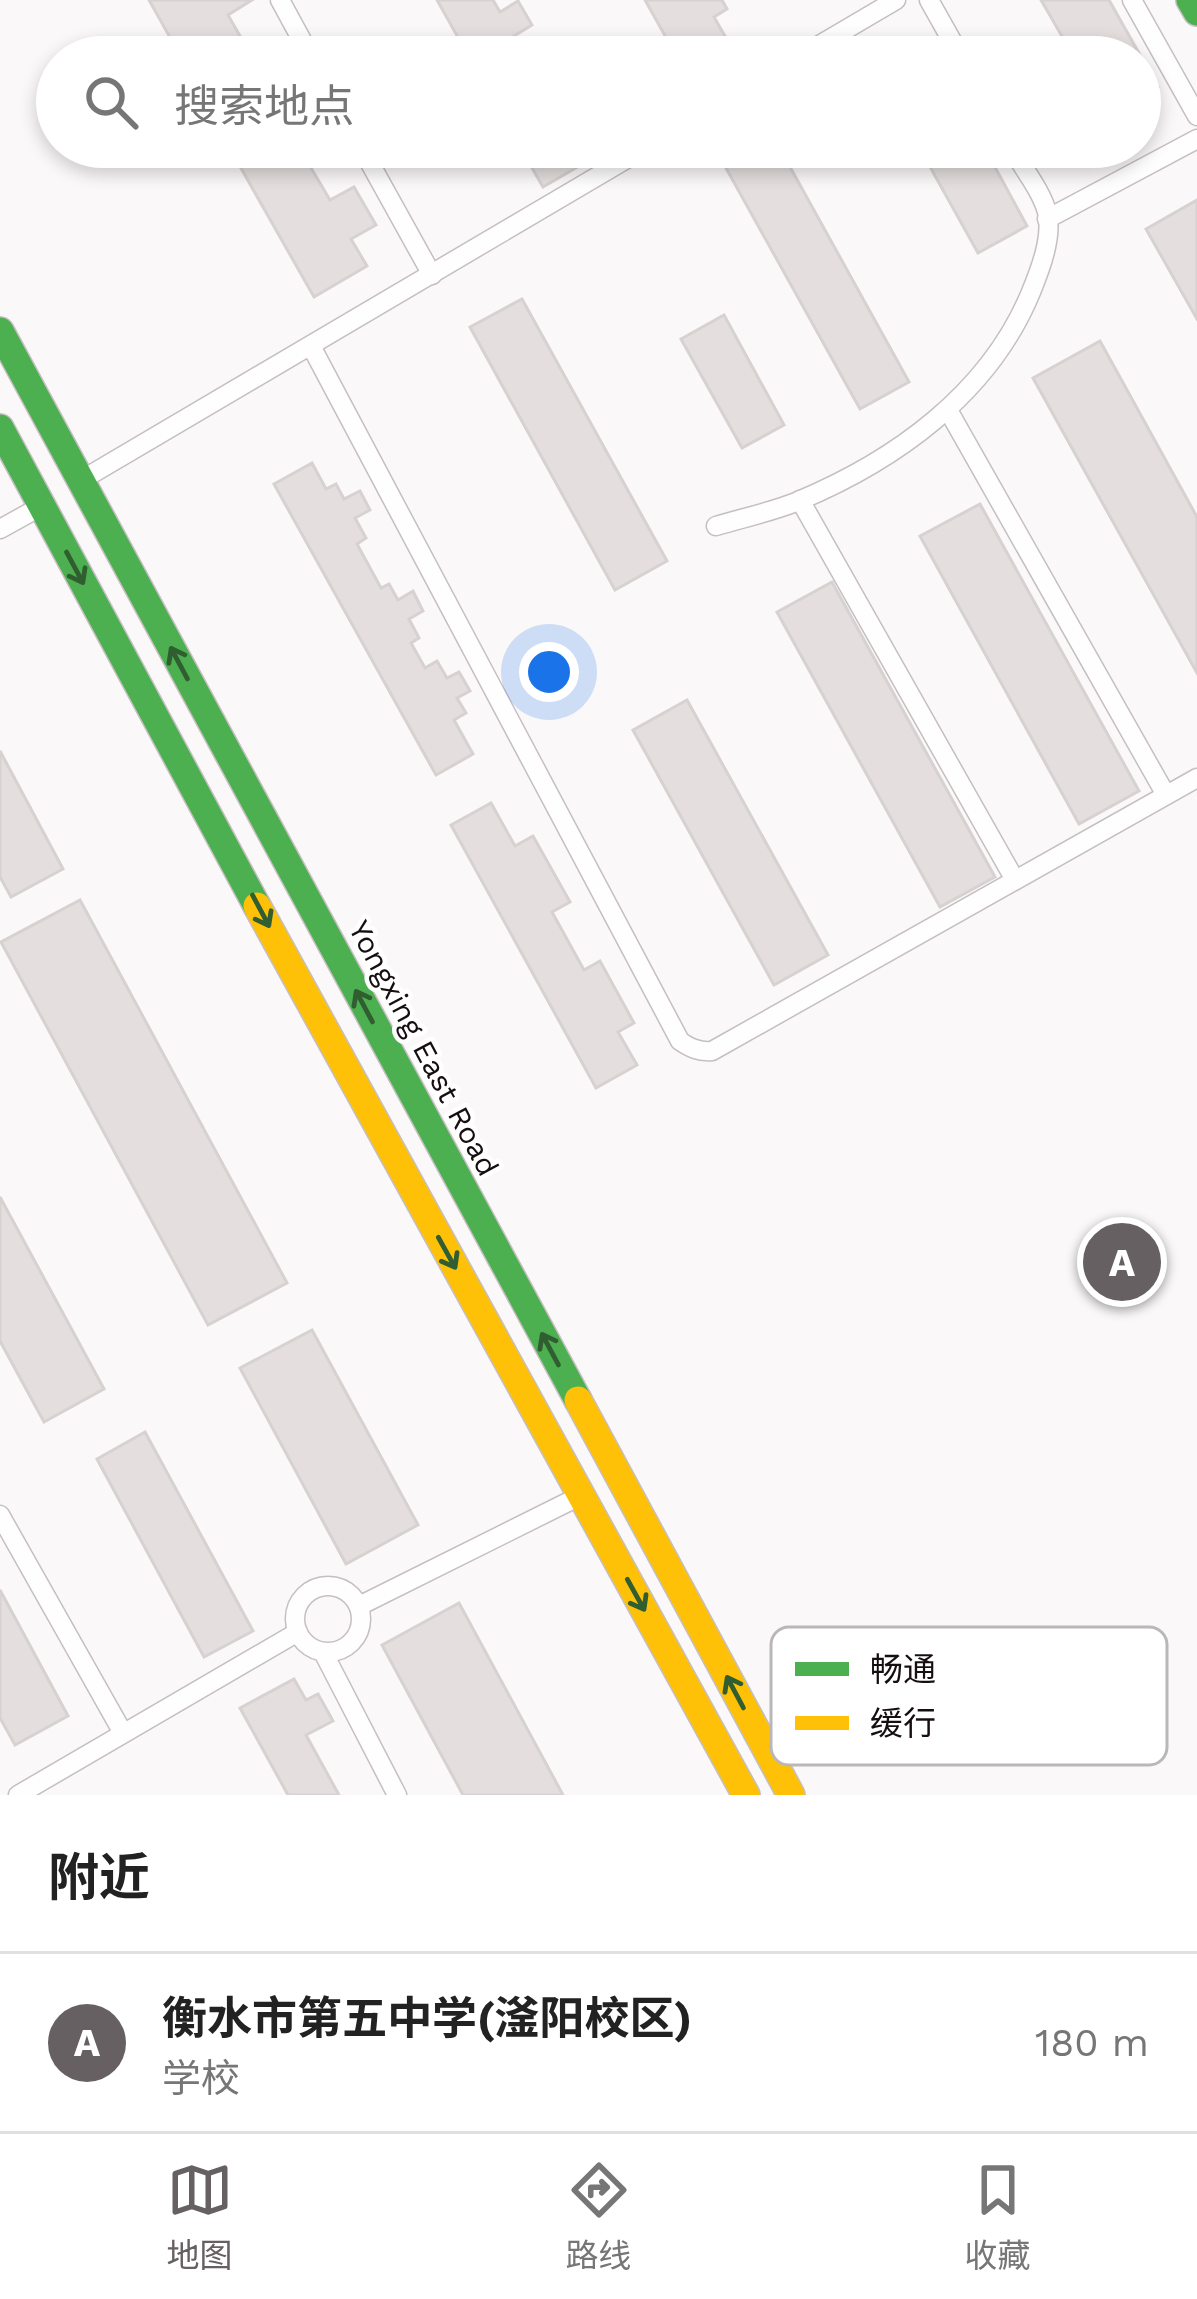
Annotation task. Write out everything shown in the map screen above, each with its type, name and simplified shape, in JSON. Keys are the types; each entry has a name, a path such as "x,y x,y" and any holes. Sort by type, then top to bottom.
{"street":[{"path":"1190,0 1197,12"},
{"name":"Yongxing East Road","path":"0,332 771,1758"},
{"path":"0,428 347,1072 746,1795"},
{"name":"Yongxing East Road","path":"775,1765 791,1795"}],"lane":[{"path":"280,0 300,36"},
{"path":"835,36 896,0"},
{"path":"929,0 949,36"},
{"path":"1132,0 1152,36"},
{"path":"1161,52 1197,116"},
{"path":"1161,158 1197,139"},
{"path":"373,168 432,275"},
{"path":"80,481 612,168"},
{"path":"716,526 800,500 896,449 948,410 998,355 1019,320 1043,257 1048,228 1046,210 1023,168"},
{"path":"1047,219 1143,168"},
{"path":"311,346 680,1041 690,1048 712,1051 1197,778"},
{"path":"948,410 1166,796"},
{"path":"800,500 1015,880"},
{"path":"0,529 42,506"},
{"path":"359,1606 581,1496"},
{"path":"0,1515 123,1733"},
{"path":"323,1652 345,1648 354,1640 362,1618 352,1596 330,1586 318,1588 300,1602 298,1632 305,1643 323,1652 397,1795"},
{"path":"18,1795 298,1632"}],"building":[{"path":"149,0 252,0 228,15 240,36 169,36"},
{"path":"437,0 493,0 500,12 518,1 532,25 514,36 457,36"},
{"path":"645,0 722,0 727,9 714,17 725,36 665,36"},
{"path":"1041,0 1109,0 1129,36 1062,36"},
{"path":"241,168 311,168 330,200 354,187 376,225 351,239 367,266 314,297"},
{"path":"532,168 576,168 543,187"},
{"path":"726,168 791,168 909,382 860,409"},
{"path":"931,168 995,168 1027,226 978,253"},
{"path":"1197,200 1197,319 1146,229"},
{"path":"522,299 667,561 615,590 470,327"},
{"path":"724,315 784,425 742,448 681,339"},
{"path":"1100,341 1197,517 1197,673 1033,378"},
{"path":"312,463 326,489 336,484 344,499 360,491 370,510 355,518 366,538 357,544 381,588 389,584 398,600 413,591 423,611 409,619 419,638 411,643 425,668 437,661 447,678 459,672 470,691 457,698 466,713 454,720 473,754 436,775 274,484"},
{"path":"980,504 1139,791 1079,824 920,536"},
{"path":"832,582 995,877 940,907 777,612"},
{"path":"687,700 828,955 774,985 633,730"},
{"path":"0,751 63,869 11,897 0,877"},
{"path":"491,803 515,846 533,836 570,902 552,912 584,970 600,961 634,1023 618,1032 637,1065 596,1088 451,825"},
{"path":"80,900 287,1283 208,1325 1,942"},
{"path":"0,1197 104,1389 44,1422 0,1341"},
{"path":"312,1330 418,1525 346,1564 240,1368"},
{"path":"145,1432 253,1631 204,1657 97,1459"},
{"path":"0,1590 68,1716 15,1745 0,1718"},
{"path":"459,1603 563,1795 463,1795 382,1645"},
{"path":"294,1679 306,1700 318,1694 333,1721 306,1735 339,1795 288,1795 240,1708"}],"traffic: fast":[{"path":"1190,0 1197,12"},
{"path":"0,331 578,1400"},
{"path":"0,428 257,906"}],"traffic: slow":[{"path":"257,906 746,1795"},
{"path":"578,1400 771,1758"},
{"path":"775,1765 791,1795"}],"place":[{"name":"衡水市第五中学(滏阳校区)","path":"1122,1262"}]}
